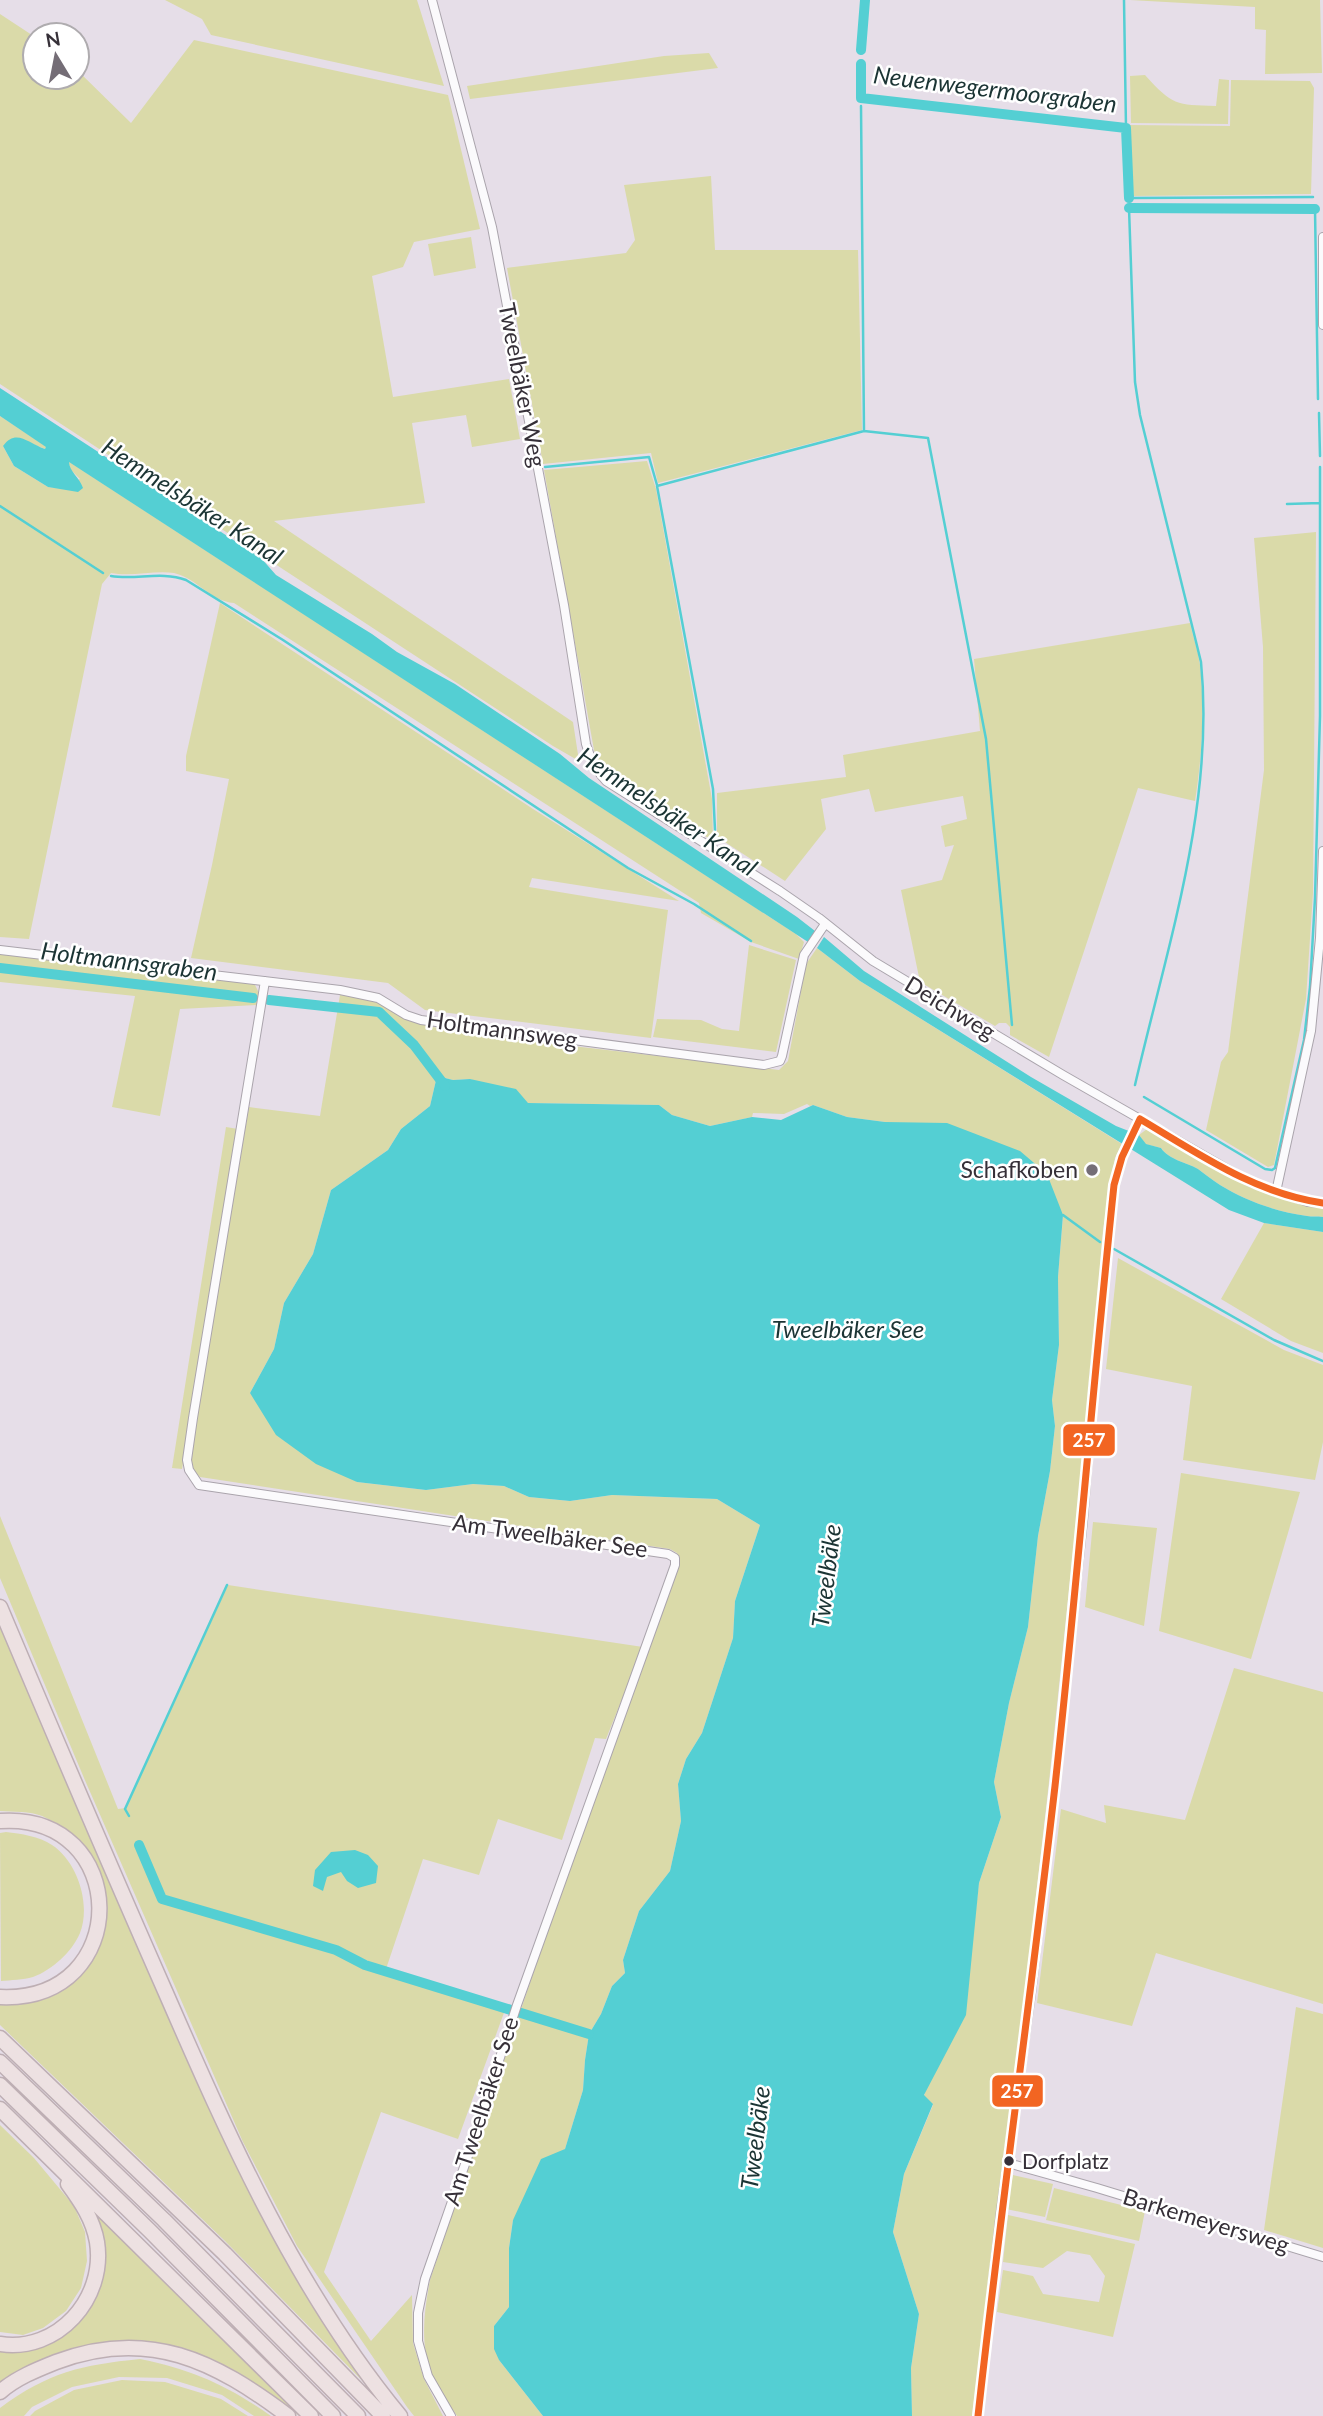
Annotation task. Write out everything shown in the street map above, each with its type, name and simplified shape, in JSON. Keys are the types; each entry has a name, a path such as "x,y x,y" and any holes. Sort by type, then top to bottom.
{"highway":[{"path":"0,1607 162,1986 256,2191 307,2286 357,2361 400,2416"},
{"path":"0,1821 42,1825 62,1835 78,1849 88,1863 98,1889 100,1905 99,1925 93,1944 76,1970 60,1984 31,1996 0,1997"},
{"path":"0,2038 244,2273 383,2416"},
{"path":"0,2062 164,2220 358,2416"},
{"path":"0,2085 150,2231 333,2416"},
{"path":"0,2109 311,2416"},
{"path":"0,2344 12,2346 41,2340 66,2325 85,2304 93,2287 97,2265 97,2244 85,2209 68,2185 28,2144 25,2133"},
{"path":"0,2392 36,2370 71,2356 118,2348 159,2350 191,2358 226,2373 288,2416"}],"street":[{"name":"Tweelbäker Weg","path":"432,0 492,227 564,605 586,744 599,773"},
{"path":"1323,237 1323,325"},
{"name":"Deichweg","path":"599,773 606,781 780,891 873,961 1138,1123 1250,1182 1308,1202 1323,1203"},
{"path":"1276,1192 1311,1031 1320,938 1323,851"},
{"name":"Holtmannsweg","path":"0,950 361,993 379,998 406,1015 421,1020 764,1065 780,1061 804,955 825,924"},
{"name":"Am Tweelbäker See","path":"265,981 189,1450 189,1470 198,1485 668,1553 675,1558 671,1577 513,2015 425,2279 418,2313 418,2341 428,2376 451,2416"},
{"path":"978,2416 1061,1729 1114,1185 1122,1157 1138,1123"},
{"name":"Barkemeyersweg","path":"1008,2164 1097,2188 1323,2257"}],"green space":[{"path":"165,0 417,0 444,86 211,35 202,19"},
{"path":"1130,0 1320,0 1322,73 1265,74 1266,30 1255,29 1255,7"},
{"path":"0,14 21,28 21,91 91,91 91,84 131,123 194,40 448,95 480,229 414,242 403,267 372,276 393,397 509,379 520,439 472,447 466,415 412,423 425,503 274,521 573,722 579,761 553,746 0,384"},
{"path":"709,53 718,68 470,99 467,86 664,56"},
{"path":"1145,75 1169,98 1183,104 1203,106 1216,106 1219,79 1229,80 1228,124 1131,123 1130,76"},
{"path":"1231,80 1310,81 1314,88 1311,194 1131,196 1129,125 1230,126"},
{"path":"711,176 715,250 858,250 862,430 658,483 651,453 543,464 507,268 626,253 635,240 624,185"},
{"path":"471,237 476,268 434,276 428,244"},
{"path":"0,416 47,447 45,449 33,444 3,446 14,466 48,487 58,488 80,479 70,469 68,461 796,934 804,942 799,959 751,942 701,913 699,903 234,603 218,598 182,576 167,572 111,573 102,584 29,939 0,937"},
{"path":"647,461 656,489 712,799 713,841 612,778 601,768 594,750 544,470"},
{"path":"1316,532 1313,893 1306,999 1274,1165 1268,1167 1206,1130 1221,1062 1228,1052 1264,770 1263,647 1254,538"},
{"path":"220,603 533,809 679,901 532,878 529,887 668,910 651,1038 425,1010 388,983 191,958 229,779 186,771 186,756"},
{"path":"1190,623 1200,665 1202,699 1201,750 1195,801 1138,788 1049,1057 1010,1035 1010,1027 1006,1023 995,1026 920,982 901,890 942,880 954,845 945,847 941,826 967,819 963,796 875,812 869,789 821,799 826,829 785,881 717,837 717,793 846,777 843,755 980,731 974,659"},
{"path":"749,945 796,960 776,1052 653,1037 657,1019 701,1020 722,1029 739,1031"},
{"path":"817,948 860,981 1122,1144 1115,1158 1103,1230 1092,1369 1049,1782 972,2416 912,2416 911,2368 919,2314 893,2232 904,2174 933,2105 924,2096 973,1933 979,1883 1001,1817 994,1782 1009,1703 1028,1627 1038,1536 1055,1426 1052,1400 1059,1345 1058,1277 1063,1216 885,1122 847,1117 813,1105 807,1104 784,1114 753,1113 752,1117 710,1126 672,1115 659,1105 528,1103 470,1079 453,1080 437,1076 430,1106 401,1129 388,1150 331,1190 313,1254 284,1303 274,1349 250,1393 357,1482 426,1490 473,1484 504,1486 529,1497 570,1501 612,1495 717,1499 760,1525 735,1601 733,1638 702,1733 686,1759 678,1784 681,1821 670,1871 639,1911 623,1960 625,1973 612,1986 601,2014 589,2034 583,2090 565,2149 513,2220 509,2248 509,2307 494,2326 499,2360 543,2416 457,2416 436,2384 425,2350 424,2327 430,2280 536,1965 648,1646 680,1564 677,1553 670,1549 200,1477 191,1468 196,1419 249,1107 320,1116 340,995 375,1000 418,1023 453,1032 779,1070 788,1061 806,964"},
{"path":"0,954 254,983 258,991 258,1005 180,1009 160,1116 112,1107 135,996 0,982"},
{"path":"226,1127 238,1129 182,1469 172,1468"},
{"path":"1147,1129 1167,1138 1213,1168 1258,1190 1290,1201 1323,1207 1323,1217 1284,1212 1240,1196 1198,1169 1168,1155 1161,1148 1145,1144 1139,1135"},
{"path":"1264,1223 1323,1232 1323,1353 1291,1341 1221,1299"},
{"path":"1118,1258 1284,1350 1323,1365 1323,1442 1315,1480 1183,1460 1192,1386 1106,1369"},
{"path":"1181,1473 1300,1492 1251,1659 1159,1631"},
{"path":"0,1516 118,1809 126,1808 228,1585 643,1647 606,1739 595,1738 562,1840 498,1819 479,1875 423,1859 386,1969 343,1950 340,1955 363,1969 505,2010 458,2139 381,2112 324,2272 371,2341 412,2295 413,2343 424,2379 443,2416 414,2416 407,2407 297,2246 243,2142 0,1578"},
{"path":"1093,1522 1157,1528 1144,1626 1085,1607"},
{"path":"0,1620 201,2089 270,2232 297,2277 388,2407 225,2241 0,2025 0,2001 22,2001 49,1992 83,1971 101,1939 105,1901 95,1866 74,1837 42,1816 27,1812 0,1811"},
{"path":"1234,1668 1323,1692 1323,2004 1156,1953 1132,2026 1037,2003 1061,1809 1106,1823 1104,1805 1185,1820"},
{"path":"0,1833 41,1839 61,1853 69,1862 80,1885 84,1910 80,1933 61,1960 33,1977 1,1981"},
{"path":"1296,2007 1323,2014 1323,2248 1264,2230"},
{"path":"0,2125 34,2158 74,2206 85,2232 87,2261 81,2288 66,2311 43,2328 23,2335 0,2332"},
{"name":"Dorfplatz","path":"1013,2175 1053,2184 1045,2217 1006,2209"},
{"path":"1054,2188 1145,2211 1139,2241 1046,2220"},
{"path":"93,2209 204,2317 299,2416 250,2382 137,2343 0,2385 0,2349 12,2350 89,2307"},
{"path":"1008,2215 1135,2244 1113,2337 997,2312 1003,2270 1033,2276 1043,2294 1099,2302 1105,2276 1090,2255 1067,2251 1043,2268 1003,2262"},
{"path":"140,2359 177,2368 209,2380 271,2416 254,2416 222,2395 167,2378 119,2377 72,2387 32,2407 24,2416 0,2416 0,2408 50,2378 100,2364"},
{"path":"122,2380 165,2382 221,2399 248,2416 30,2416 74,2390"}],"water":[{"path":"0,388 261,558 276,575 397,652 455,684 560,754 589,778 797,917 815,931 808,942 69,462 83,488 78,492 48,487 14,466 3,446 13,438 18,437 45,449 46,447 0,416"},
{"path":"824,937 864,971 1031,1077 1116,1126 1139,1135 1146,1144 1161,1148 1168,1155 1198,1169 1240,1196 1284,1212 1323,1217 1323,1232 1264,1223 1229,1210 860,981 817,948"},
{"name":"Tweelbäker See","path":"437,1076 453,1080 470,1079 516,1089 528,1103 659,1105 672,1115 710,1126 752,1117 781,1120 813,1105 847,1117 885,1122 947,1123 1020,1151 1047,1174 1063,1215 1058,1277 1059,1345 1052,1400 1055,1426 1038,1536 1028,1627 1009,1703 994,1782 1001,1817 979,1883 966,2015 924,2095 933,2104 904,2174 893,2232 919,2314 911,2368 912,2416 543,2416 499,2360 494,2349 494,2326 509,2307 509,2248 513,2220 541,2159 565,2149 583,2090 589,2034 601,2014 612,1986 625,1973 623,1960 639,1911 670,1871 681,1821 678,1784 686,1759 702,1733 733,1638 735,1601 760,1525 717,1499 612,1495 570,1501 529,1497 504,1486 473,1484 426,1490 357,1482 316,1464 276,1435 250,1393 274,1349 284,1303 313,1254 331,1190 388,1150 401,1129 430,1106"},
{"path":"355,1850 368,1855 378,1866 376,1883 358,1888 347,1881 341,1872 327,1877 323,1891 313,1886 315,1870 331,1852"}],"waterway":[{"name":"Neuenwegermoorgraben","path":"861,50 865,0"},
{"path":"1124,0 1126,128"},
{"name":"Neuenwegermoorgraben","path":"861,64 861,98 1126,128 1129,198"},
{"path":"861,106 864,431"},
{"path":"1129,198 1313,197"},
{"path":"1129,208 1135,382 1140,415 1201,662 1203,716 1195,822 1174,928 1135,1085"},
{"name":"Neuenwegermoorgraben","path":"1129,208 1315,209"},
{"path":"1315,209 1318,399"},
{"path":"1319,413 1320,456"},
{"name":"Hemmelsbäker Kanal","path":"715,830 713,789 657,486 864,431 928,438 986,739 1012,1025"},
{"path":"545,467 649,457 657,485"},
{"path":"1144,1097 1265,1169 1275,1168 1304,1040 1310,987 1320,716 1320,467"},
{"path":"1287,504 1320,503"},
{"path":"0,506 103,573"},
{"path":"111,576 168,576 186,580 283,640 628,868 694,904 751,941"},
{"name":"Holtmannsgraben","path":"0,968 253,998"},
{"name":"Holtmannsgraben","path":"269,1000 379,1012 414,1045 445,1086"},
{"path":"1063,1215 1100,1242"},
{"path":"1114,1249 1274,1340 1323,1361"},
{"path":"129,1816 125,1809 227,1585"},
{"path":"139,1845 162,1899 336,1950 365,1965 589,2034"}],"transit line":[{"name":"257","path":"1140,1119 1250,1181 1274,1191 1323,1203"},
{"name":"257","path":"978,2416 1055,1786 1114,1185 1122,1157 1140,1119"}],"place":[{"name":"Schafkoben","path":"1092,1170"},
{"name":"Dorfplatz","path":"1009,2161"}],"water label":[{"name":"Tweelbäke","path":"827,1576"},
{"name":"Tweelbäke","path":"756,2138"}]}
